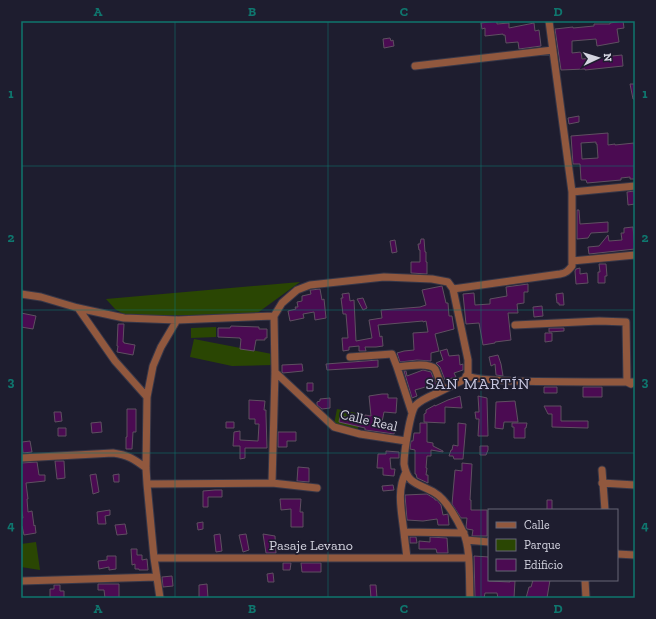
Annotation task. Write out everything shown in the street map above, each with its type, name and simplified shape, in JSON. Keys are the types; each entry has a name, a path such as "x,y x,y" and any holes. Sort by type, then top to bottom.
{"street":[{"path":"453,289 566,273 572,266 572,192 549,21"},
{"path":"414,66 553,50"},
{"path":"572,192 635,186"},
{"path":"572,261 635,255"},
{"path":"272,483 275,372 274,316 282,303 297,290 310,285 384,278 432,279 448,282 453,289 468,360 468,373 465,379 423,400 415,406 406,441 404,462 406,472 411,480 419,486 435,492 442,498 465,536 468,558 470,598"},
{"path":"21,294 41,297 78,308 124,318 177,320 274,316"},
{"path":"78,308 115,361 147,397"},
{"path":"160,598 154,558 147,484 147,397 153,366 161,347 177,320"},
{"path":"515,325 599,320 626,322 631,382 635,386"},
{"path":"350,357 392,354 412,414"},
{"path":"397,367 431,366 434,369 443,390"},
{"name":"Calle Real","path":"275,372 334,427 360,434 406,441"},
{"path":"466,376 487,380 540,382 631,382"},
{"path":"21,458 113,453 125,455 146,468"},
{"path":"602,470 605,509"},
{"path":"406,472 402,479 400,492 407,558"},
{"path":"147,484 272,483 317,488"},
{"path":"602,483 635,484"},
{"path":"404,532 465,536 488,542"},
{"path":"618,554 635,555"},
{"name":"Pasaje Levano","path":"154,558 468,558"},
{"path":"21,581 158,577"},
{"path":"585,581 586,598"}],"green space":[{"path":"300,282 256,314 127,316 115,309 106,299"},
{"path":"216,327 216,337 191,338 191,328"},
{"path":"194,339 272,354 272,365 232,366 190,357"},
{"path":"337,409 361,414 358,429 334,424"},
{"path":"36,542 40,570 21,567 21,544"}],"building":[{"path":"497,21 497,24 509,23 509,28 534,23 535,31 539,30 541,46 519,49 518,42 506,43 505,35 503,34 485,36 485,28 482,29 481,23"},
{"path":"623,21 624,28 617,29 619,42 597,46 596,39 572,41 572,53 581,52 582,59 622,55 623,66 585,70 561,70 555,29 594,26 594,24 610,24"},
{"path":"390,38 391,41 393,40 394,46 384,48 383,39"},
{"path":"630,84 635,84 635,99 633,99"},
{"path":"579,116 579,122 569,124 568,118"},
{"path":"608,133 608,145 634,143 635,179 630,179 630,177 621,178 621,180 587,183 586,180 581,180 580,164 573,164 571,136","holes":["596,142 598,158 582,159 581,143"]},
{"path":"634,191 635,204 628,205 627,192"},
{"path":"577,210 579,210 580,224 608,222 608,232 591,233 588,238 577,239"},
{"path":"633,227 635,249 589,254 588,247 599,246 608,235 609,241 622,240 621,233 624,233 624,228"},
{"path":"421,239 424,239 427,274 411,273 411,262 420,262 420,250 418,244 420,244"},
{"path":"395,240 397,252 392,253 390,241"},
{"path":"599,264 606,264 607,276 605,276 605,283 598,283 598,272 600,272"},
{"path":"580,268 580,274 587,273 588,283 576,284 575,271 576,269"},
{"path":"528,284 528,292 524,292 524,303 517,304 518,313 508,313 511,340 483,345 479,323 466,324 463,294 474,293 475,305 490,304 490,299 507,296 506,287"},
{"path":"442,286 446,303 448,303 449,316 452,316 454,329 435,334 439,351 431,353 431,361 417,360 400,362 397,353 414,350 413,333 428,332 426,321 378,325 380,337 382,336 383,346 365,347 366,351 359,351 359,346 349,347 349,350 343,351 342,338 348,338 346,314 343,314 342,294 349,293 350,301 354,300 356,341 372,338 369,320 382,318 381,310 420,307 426,305 422,290"},
{"path":"320,289 322,300 324,299 326,318 315,320 314,312 303,314 304,318 290,321 288,311 298,307 297,302 302,301 302,296 311,294 310,290"},
{"path":"563,293 564,305 559,305 559,303 557,303 556,294"},
{"path":"363,298 367,308 363,310 357,299"},
{"path":"542,306 543,316 534,317 533,307"},
{"path":"21,313 36,316 33,329 21,327"},
{"path":"118,324 124,324 123,342 135,345 133,355 117,352"},
{"path":"231,326 259,327 259,329 267,329 267,338 265,338 265,340 256,340 254,351 240,349 240,338 218,337 218,328 230,328"},
{"path":"549,328 564,328 564,331 549,332"},
{"path":"545,333 552,333 552,341 545,342"},
{"path":"447,349 449,356 459,355 460,365 463,364 463,370 454,373 456,377 445,380 440,367 436,363 443,360 440,351"},
{"path":"498,355 503,376 496,375 495,364 491,366 489,357"},
{"path":"378,360 378,367 327,370 326,364"},
{"path":"302,364 303,371 282,372 282,365"},
{"path":"423,370 431,372 436,385 430,388 429,386 415,390 417,396 412,398 404,371 406,371 407,376"},
{"path":"307,383 313,383 313,391 307,391"},
{"path":"544,387 557,387 557,393 544,393"},
{"path":"583,387 602,387 602,397 583,397"},
{"path":"388,394 388,398 397,398 396,413 384,412 382,422 396,425 394,434 365,430 365,428 339,422 340,416 365,421 365,415 371,416 369,396"},
{"path":"460,396 462,408 445,407 445,423 424,422 424,414 426,413 426,410"},
{"path":"478,396 487,398 488,436 478,436 479,419 476,419 475,412 479,412"},
{"path":"330,398 330,408 322,409 317,405 317,402 320,401 320,399"},
{"path":"249,400 265,401 264,410 266,410 267,448 245,448 245,458 240,459 240,446 233,446 234,432 240,431 240,440 258,441 259,424 255,424 255,419 249,419"},
{"path":"515,401 518,422 504,422 503,429 495,428 496,402"},
{"path":"544,406 561,406 561,421 588,421 588,428 552,427 552,414 548,414"},
{"path":"127,409 136,409 136,432 133,432 132,449 126,449"},
{"path":"54,412 61,412 62,421 55,422"},
{"path":"101,422 102,432 92,433 91,423"},
{"path":"226,422 234,422 234,428 226,428"},
{"path":"420,423 427,423 427,442 433,443 433,446 443,451 431,450 431,456 427,456 426,475 428,475 428,483 417,478 415,474 415,450 410,449 414,433 420,433"},
{"path":"458,423 466,424 463,459 454,459 453,456 449,456 453,445 458,446"},
{"path":"512,423 527,423 525,428 525,438 514,438 514,427 512,427"},
{"path":"58,428 66,428 66,436 58,436"},
{"path":"278,432 296,432 296,441 287,441 287,447 278,447"},
{"path":"30,441 32,452 23,453 22,442"},
{"path":"480,446 488,446 486,455 480,455"},
{"path":"386,451 399,452 399,458 390,458 391,469 395,469 394,476 383,475 383,468 377,468 378,454 386,454"},
{"path":"55,461 64,461 65,478 57,479"},
{"path":"37,462 39,475 45,475 45,481 26,483 28,512 32,511 36,533 24,535 21,526 21,518 23,518 21,507 21,463"},
{"path":"462,463 472,464 470,500 471,510 487,510 487,536 472,536 473,530 467,529 466,527 467,518 461,518 452,504 455,470 462,471"},
{"path":"298,467 309,468 309,482 297,481"},
{"path":"96,474 99,492 93,494 90,475"},
{"path":"119,474 119,482 114,482 113,475"},
{"path":"393,485 394,490 383,491 382,486"},
{"path":"222,490 222,497 208,497 208,507 203,507 203,491"},
{"path":"427,494 437,500 441,505 443,515 448,514 449,525 438,525 437,519 423,521 407,520 405,495"},
{"path":"280,499 301,499 300,512 303,512 303,527 291,527 291,509 281,510"},
{"path":"547,500 552,500 552,509 547,509"},
{"path":"110,510 110,515 105,516 106,524 98,524 97,512"},
{"path":"203,522 203,529 198,530 197,523"},
{"path":"125,524 127,534 117,535 115,525"},
{"path":"220,534 222,551 216,552 214,535"},
{"path":"246,534 249,550 243,552 239,535"},
{"path":"263,534 275,536 276,553 266,553"},
{"path":"410,537 416,537 417,543 410,543"},
{"path":"430,537 447,538 448,553 437,553 436,549 419,549 419,541 430,542"},
{"path":"131,549 137,549 137,555 142,555 142,560 147,559 148,570 135,569 135,564 132,565"},
{"path":"107,556 116,556 116,569 109,570 109,567 99,569 98,561 107,560"},
{"path":"474,556 488,557 488,581 515,581 514,598 498,598 497,593 485,593 484,598 475,598"},
{"path":"283,563 291,563 290,570 283,570"},
{"path":"301,563 321,563 321,572 302,572"},
{"path":"273,573 274,582 268,582 267,574"},
{"path":"172,576 173,586 163,587 162,577"},
{"path":"533,581 550,581 547,598 526,598 529,587 531,587"},
{"path":"98,584 119,584 119,598 105,598 104,590 98,590"},
{"path":"207,584 208,598 199,598 199,585"},
{"path":"54,585 60,585 60,591 64,591 64,598 50,598 50,589 54,589"},
{"path":"370,585 376,585 377,598 371,598"}],"district":[{"name":"SAN MARTÍN","path":"478,383"}]}
